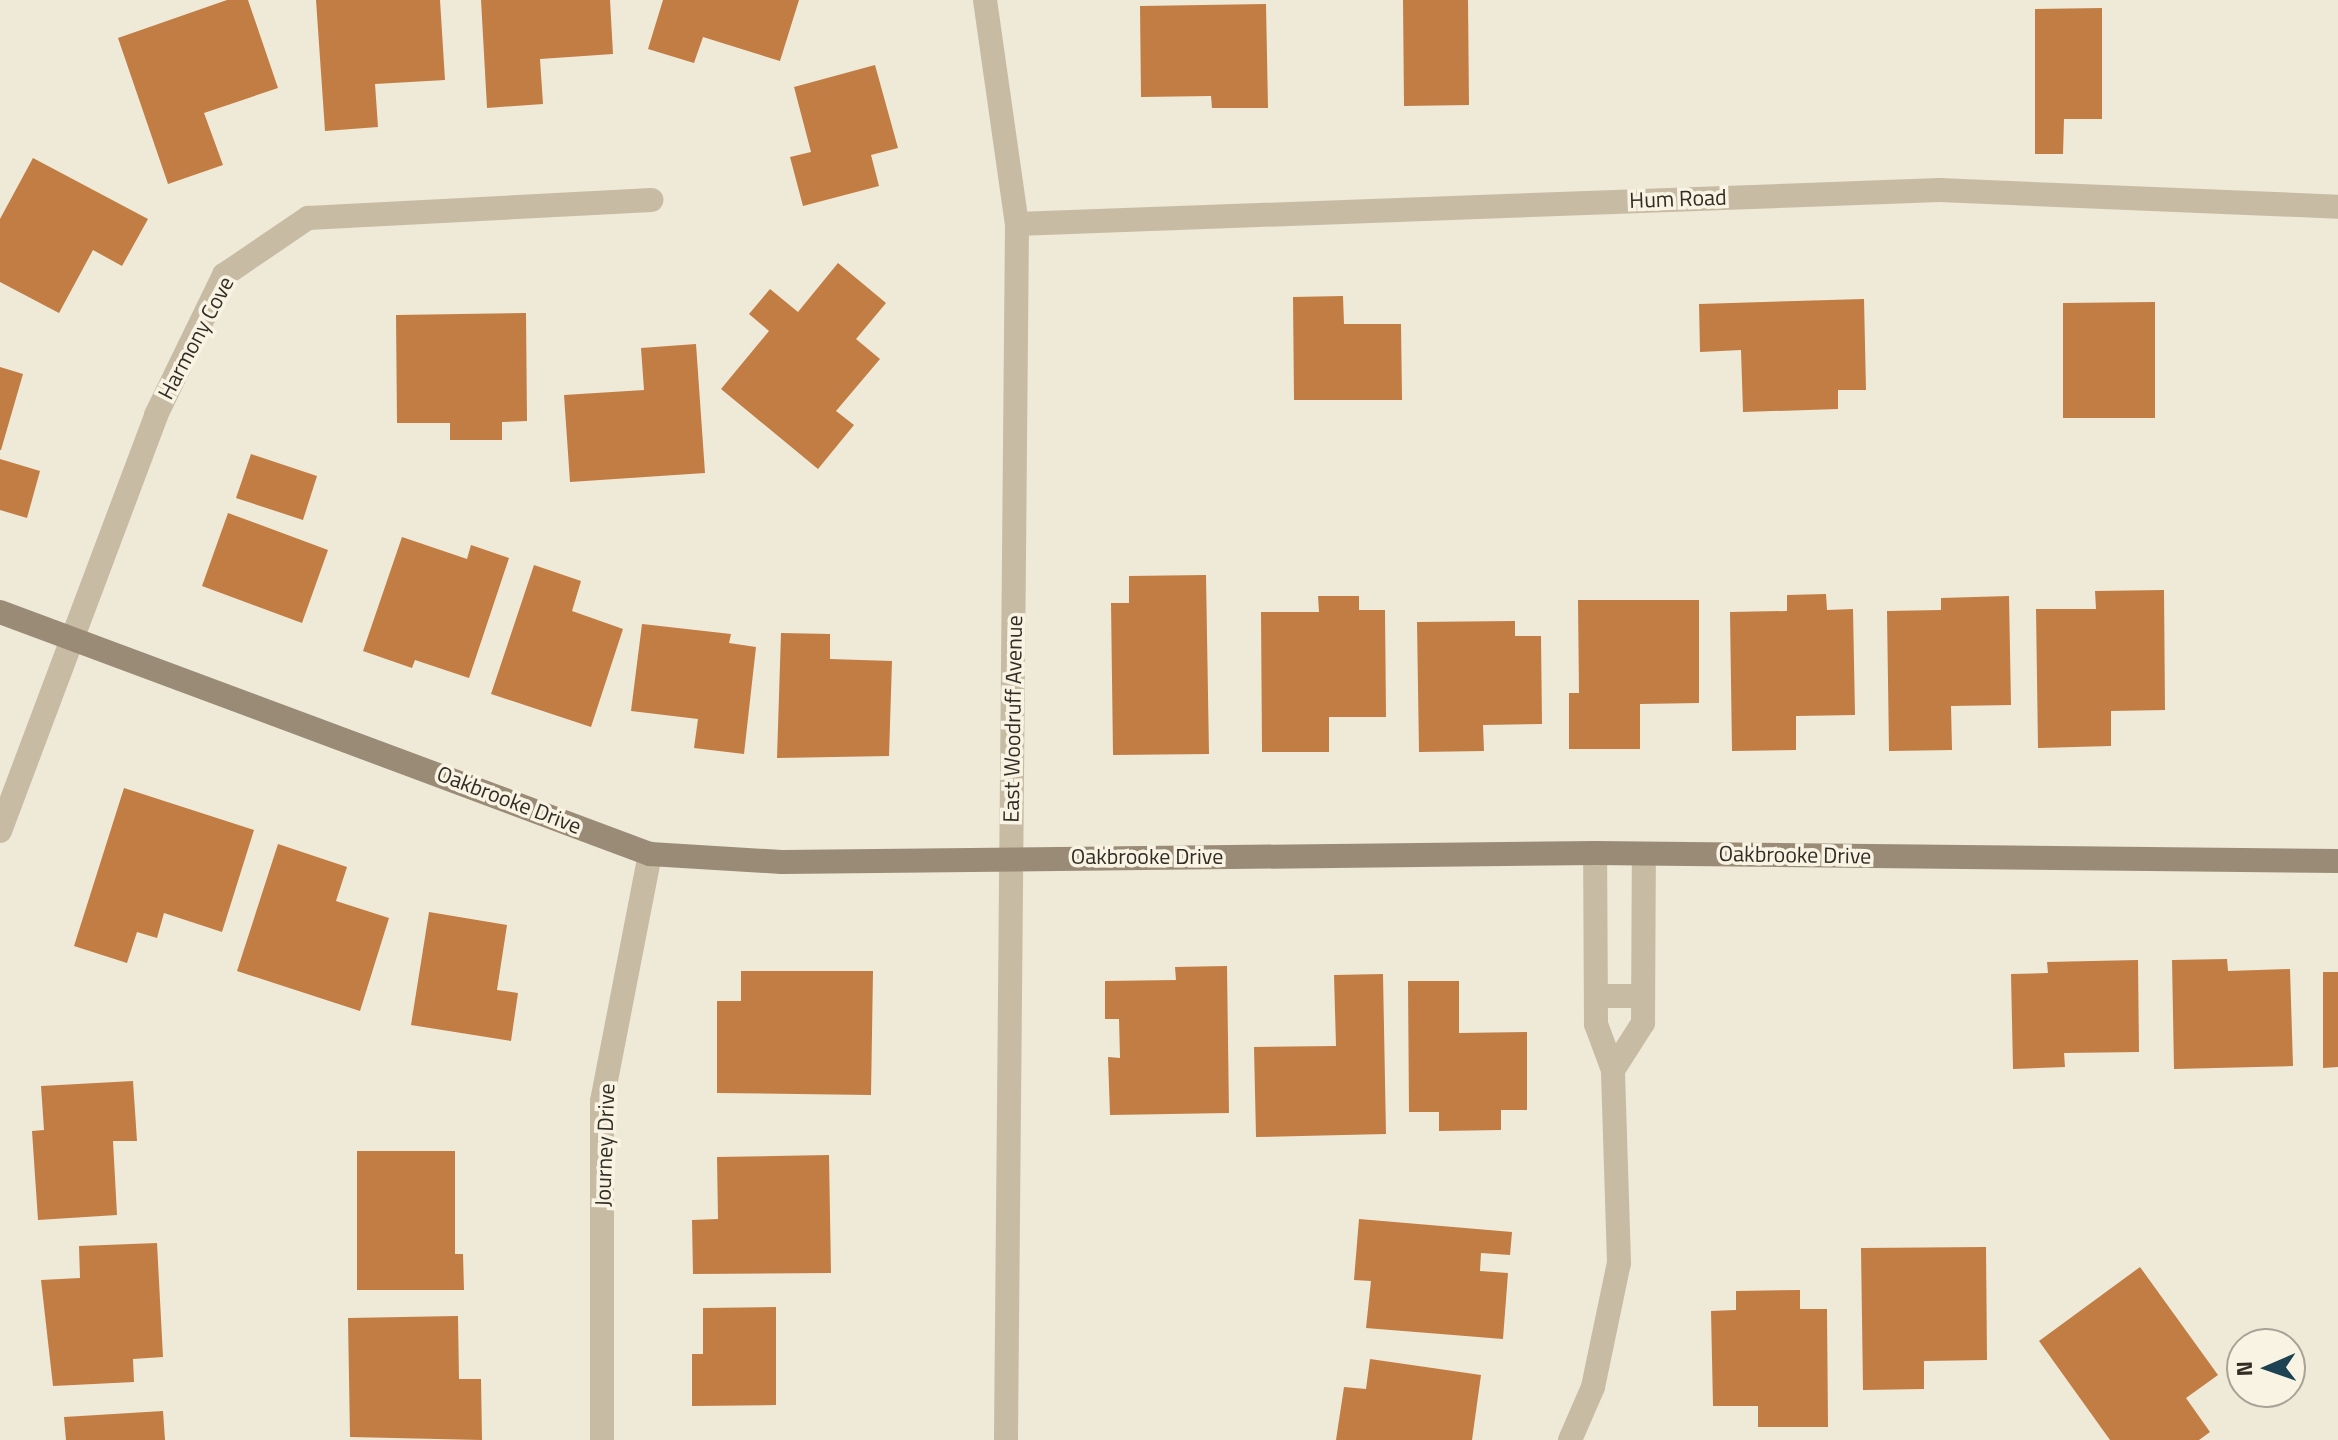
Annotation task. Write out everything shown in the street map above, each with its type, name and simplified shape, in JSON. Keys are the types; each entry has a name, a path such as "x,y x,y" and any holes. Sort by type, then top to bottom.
{"street":[{"name":"East Woodruff Avenue","path":"985,0 1017,224 1006,1440"},
{"name":"Hum Road","path":"1017,224 1939,190 2338,207"},
{"name":"Harmony Cove","path":"0,831 156,415 224,275 308,218 652,200"},
{"name":"Oakbrooke Drive","path":"0,612 73,635 650,854 782,862 1595,853 2338,861"},
{"path":"1570,1440 1593,1387 1619,1263 1613,1070 1596,1024 1595,853"},
{"name":"Journey Drive","path":"602,1440 602,1101 650,854"},
{"path":"1613,1070 1643,1023 1644,854"},
{"path":"1596,996 1643,996"}],"building":[{"path":"227,0 248,0 278,88 204,113 223,165 168,184 118,38"},
{"path":"316,0 440,0 445,80 375,84 378,127 325,131"},
{"path":"481,0 610,0 613,54 540,59 543,104 487,108"},
{"path":"663,0 799,0 780,61 703,37 694,63 648,49"},
{"path":"1403,0 1468,0 1469,105 1404,106"},
{"path":"1266,4 1268,108 1212,108 1211,96 1141,97 1140,6"},
{"path":"2102,8 2102,119 2064,119 2063,154 2035,154 2035,9"},
{"path":"875,65 898,148 871,155 879,186 803,206 790,157 811,152 794,87"},
{"path":"33,158 148,219 122,266 93,250 59,313 0,282 0,219"},
{"path":"838,263 886,303 856,339 880,359 836,411 854,425 818,469 721,389 769,331 749,314 770,289 798,312"},
{"path":"1343,296 1344,324 1401,324 1402,400 1294,400 1293,297"},
{"path":"1864,299 1866,390 1838,390 1838,409 1743,412 1741,350 1700,352 1699,304"},
{"path":"2155,302 2155,418 2063,418 2063,303"},
{"path":"526,313 527,421 502,422 502,440 450,440 450,423 397,423 396,315"},
{"path":"696,344 705,473 570,482 564,395 644,390 641,348"},
{"path":"0,367 23,374 1,450 0,450"},
{"path":"251,454 317,476 303,520 236,498"},
{"path":"0,459 40,471 27,518 0,510"},
{"path":"228,513 328,550 302,623 202,586"},
{"path":"402,537 467,559 471,545 509,558 469,678 415,660 412,668 363,651"},
{"path":"534,565 581,581 572,611 623,629 591,727 491,694"},
{"path":"1206,575 1209,754 1113,755 1111,603 1129,603 1129,576"},
{"path":"2164,590 2165,710 2111,711 2111,746 2038,748 2036,609 2096,609 2095,591"},
{"path":"1826,594 1827,610 1853,609 1855,715 1796,716 1796,750 1732,751 1730,612 1787,611 1787,595"},
{"path":"1318,596 1359,596 1359,610 1385,610 1386,717 1329,717 1329,752 1262,752 1261,612 1319,612"},
{"path":"2009,596 2011,705 1951,706 1952,750 1889,751 1887,611 1941,610 1941,598"},
{"path":"1578,600 1699,600 1699,703 1640,704 1640,749 1569,749 1569,693 1579,693"},
{"path":"1515,621 1515,636 1541,636 1542,724 1483,725 1484,751 1419,752 1417,622"},
{"path":"642,624 731,634 729,643 756,647 744,754 694,748 698,719 631,711"},
{"path":"781,633 830,634 830,659 892,661 889,756 777,758"},
{"path":"124,788 254,830 222,932 164,913 157,938 137,932 127,963 74,946"},
{"path":"278,844 347,867 336,901 389,918 360,1011 237,971"},
{"path":"429,912 507,925 497,990 518,993 511,1041 411,1025"},
{"path":"2227,959 2228,971 2290,969 2293,1066 2174,1069 2172,960"},
{"path":"2138,960 2139,1052 2064,1053 2065,1067 2013,1069 2011,974 2048,973 2047,962"},
{"path":"1227,966 1229,1113 1110,1115 1108,1057 1120,1058 1119,1019 1105,1019 1105,981 1176,980 1175,967"},
{"path":"741,971 873,971 871,1095 717,1093 717,1001 741,1001"},
{"path":"2323,972 2338,972 2338,1067 2323,1068"},
{"path":"1383,974 1386,1134 1256,1137 1254,1047 1336,1046 1334,975"},
{"path":"1408,981 1459,981 1459,1033 1527,1032 1527,1110 1501,1110 1501,1130 1439,1131 1439,1112 1409,1112"},
{"path":"133,1081 137,1141 113,1141 117,1215 38,1220 32,1131 44,1130 41,1086"},
{"path":"357,1151 455,1151 455,1254 463,1254 464,1290 357,1290"},
{"path":"829,1155 831,1273 693,1274 692,1220 718,1219 717,1157"},
{"path":"1359,1219 1512,1232 1510,1255 1481,1253 1480,1271 1508,1273 1503,1339 1366,1328 1371,1281 1354,1280"},
{"path":"157,1243 163,1357 133,1359 134,1382 53,1386 41,1280 80,1278 79,1246"},
{"path":"1986,1247 1987,1360 1924,1361 1924,1389 1863,1390 1861,1248"},
{"path":"2140,1267 2218,1375 2186,1398 2210,1432 2199,1440 2110,1440 2039,1341"},
{"path":"1800,1290 1800,1309 1827,1309 1828,1427 1758,1427 1758,1406 1713,1406 1711,1311 1736,1310 1736,1291"},
{"path":"776,1307 776,1405 692,1406 692,1354 703,1354 703,1308"},
{"path":"458,1316 459,1379 481,1379 482,1440 350,1437 348,1318"},
{"path":"1370,1359 1481,1375 1472,1440 1336,1440 1344,1387 1366,1389"},
{"path":"163,1411 165,1440 66,1440 64,1417"}]}
